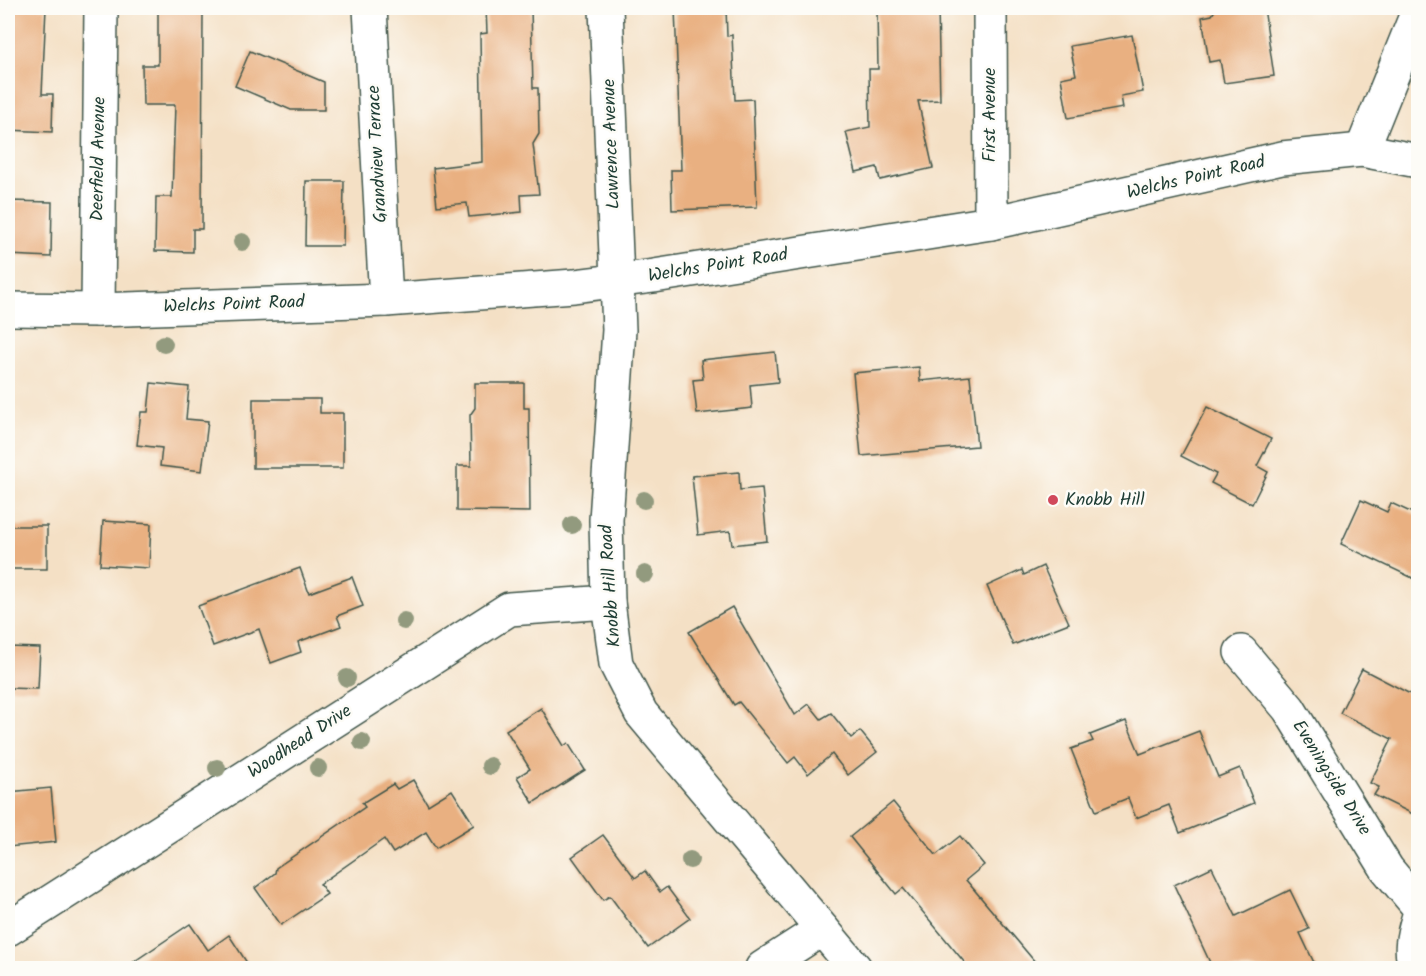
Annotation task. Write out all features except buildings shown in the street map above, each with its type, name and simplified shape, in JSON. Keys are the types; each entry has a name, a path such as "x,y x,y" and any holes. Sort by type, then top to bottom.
{"street":[{"name":"Deerfield Avenue","path":"98,310 101,8"},
{"name":"Grandview Terrace","path":"370,8 386,300"},
{"name":"Lawrence Avenue","path":"606,8 617,281"},
{"name":"First Avenue","path":"990,8 991,223"},
{"path":"1362,150 1419,11"},
{"name":"Welchs Point Road","path":"8,309 98,310 386,300 617,281 991,223 1282,158 1362,150 1419,161"},
{"name":"Knobb Hill Road","path":"617,281 619,330 606,520 608,602 616,664 641,713 855,969"},
{"name":"Woodhead Drive","path":"8,929 509,609 608,602"},
{"name":"Eveningside Drive","path":"1241,652 1288,709 1387,869 1419,906"},
{"path":"1416,969 1412,958 1414,932 1419,919"},
{"path":"762,969 822,929"}],"place":[{"name":"Knobb Hill","path":"1053,500"}]}
